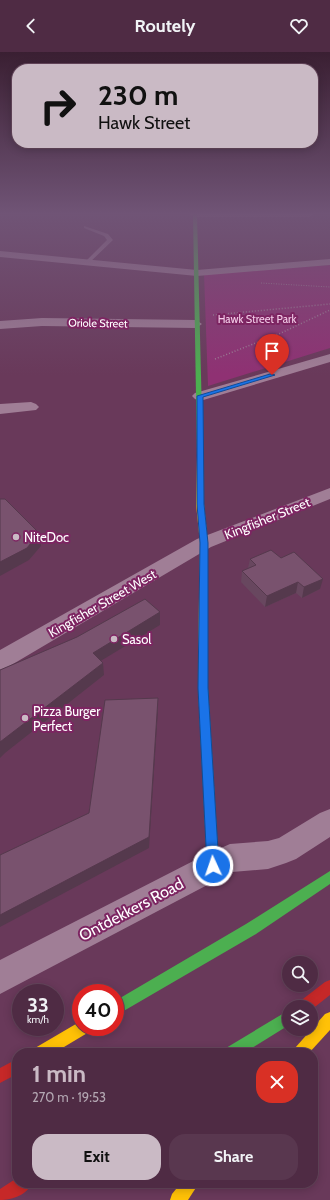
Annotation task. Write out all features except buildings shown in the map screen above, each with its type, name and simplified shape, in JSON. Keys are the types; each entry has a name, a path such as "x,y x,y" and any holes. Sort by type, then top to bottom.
{"street":[{"path":"137,268 197,273 263,268"},
{"path":"197,268 196,320 200,396 200,504 204,543 203,688 213,866"},
{"name":"Oriole Street","path":"0,325 42,322 196,320"},
{"path":"200,396 330,358"},
{"path":"0,409 31,407"},
{"name":"Kingfisher Street","path":"204,543 330,493"},
{"name":"Kingfisher Street West","path":"0,661 204,543"},
{"name":"Ontdekkers Road","path":"0,978 213,866 230,858 268,856 280,851 330,822"},
{"path":"124,1004 251,929 330,877"},
{"path":"313,1000 330,987"},
{"path":"304,1048 330,1019"},
{"path":"240,1048 282,1021"},
{"path":"48,1048 72,1034"},
{"path":"0,1076 12,1069"},
{"path":"0,1198 16,1188"},
{"path":"178,1200 187,1188"}],"path":[{"path":"196,320 330,304"},
{"path":"198,366 281,333 330,310"}],"green space":[{"name":"Hawk Street Park","path":"294,268 330,268 330,348 208,386 204,274"}],"traffic: fast":[{"path":"196,268 200,456"},
{"path":"203,652 203,688 213,866"},
{"path":"124,1004 251,929 330,877"},
{"path":"239,1048 282,1021"}],"traffic: slow":[{"path":"200,456 200,504 204,543 203,652"},
{"path":"304,1048 330,1019"},
{"path":"48,1048 72,1034"},
{"path":"178,1200 187,1188"}],"traffic: jam":[{"path":"313,1000 330,987"},
{"path":"0,1076 12,1069"},
{"path":"0,1198 16,1188"}],"place":[{"name":"NiteDoc","path":"16,537"},
{"name":"Sasol","path":"114,639"},
{"name":"Pizza Burger Perfect","path":"25,718"}],"route":[{"path":"213,866 203,688 204,543 200,504 200,396 272,375"}]}
